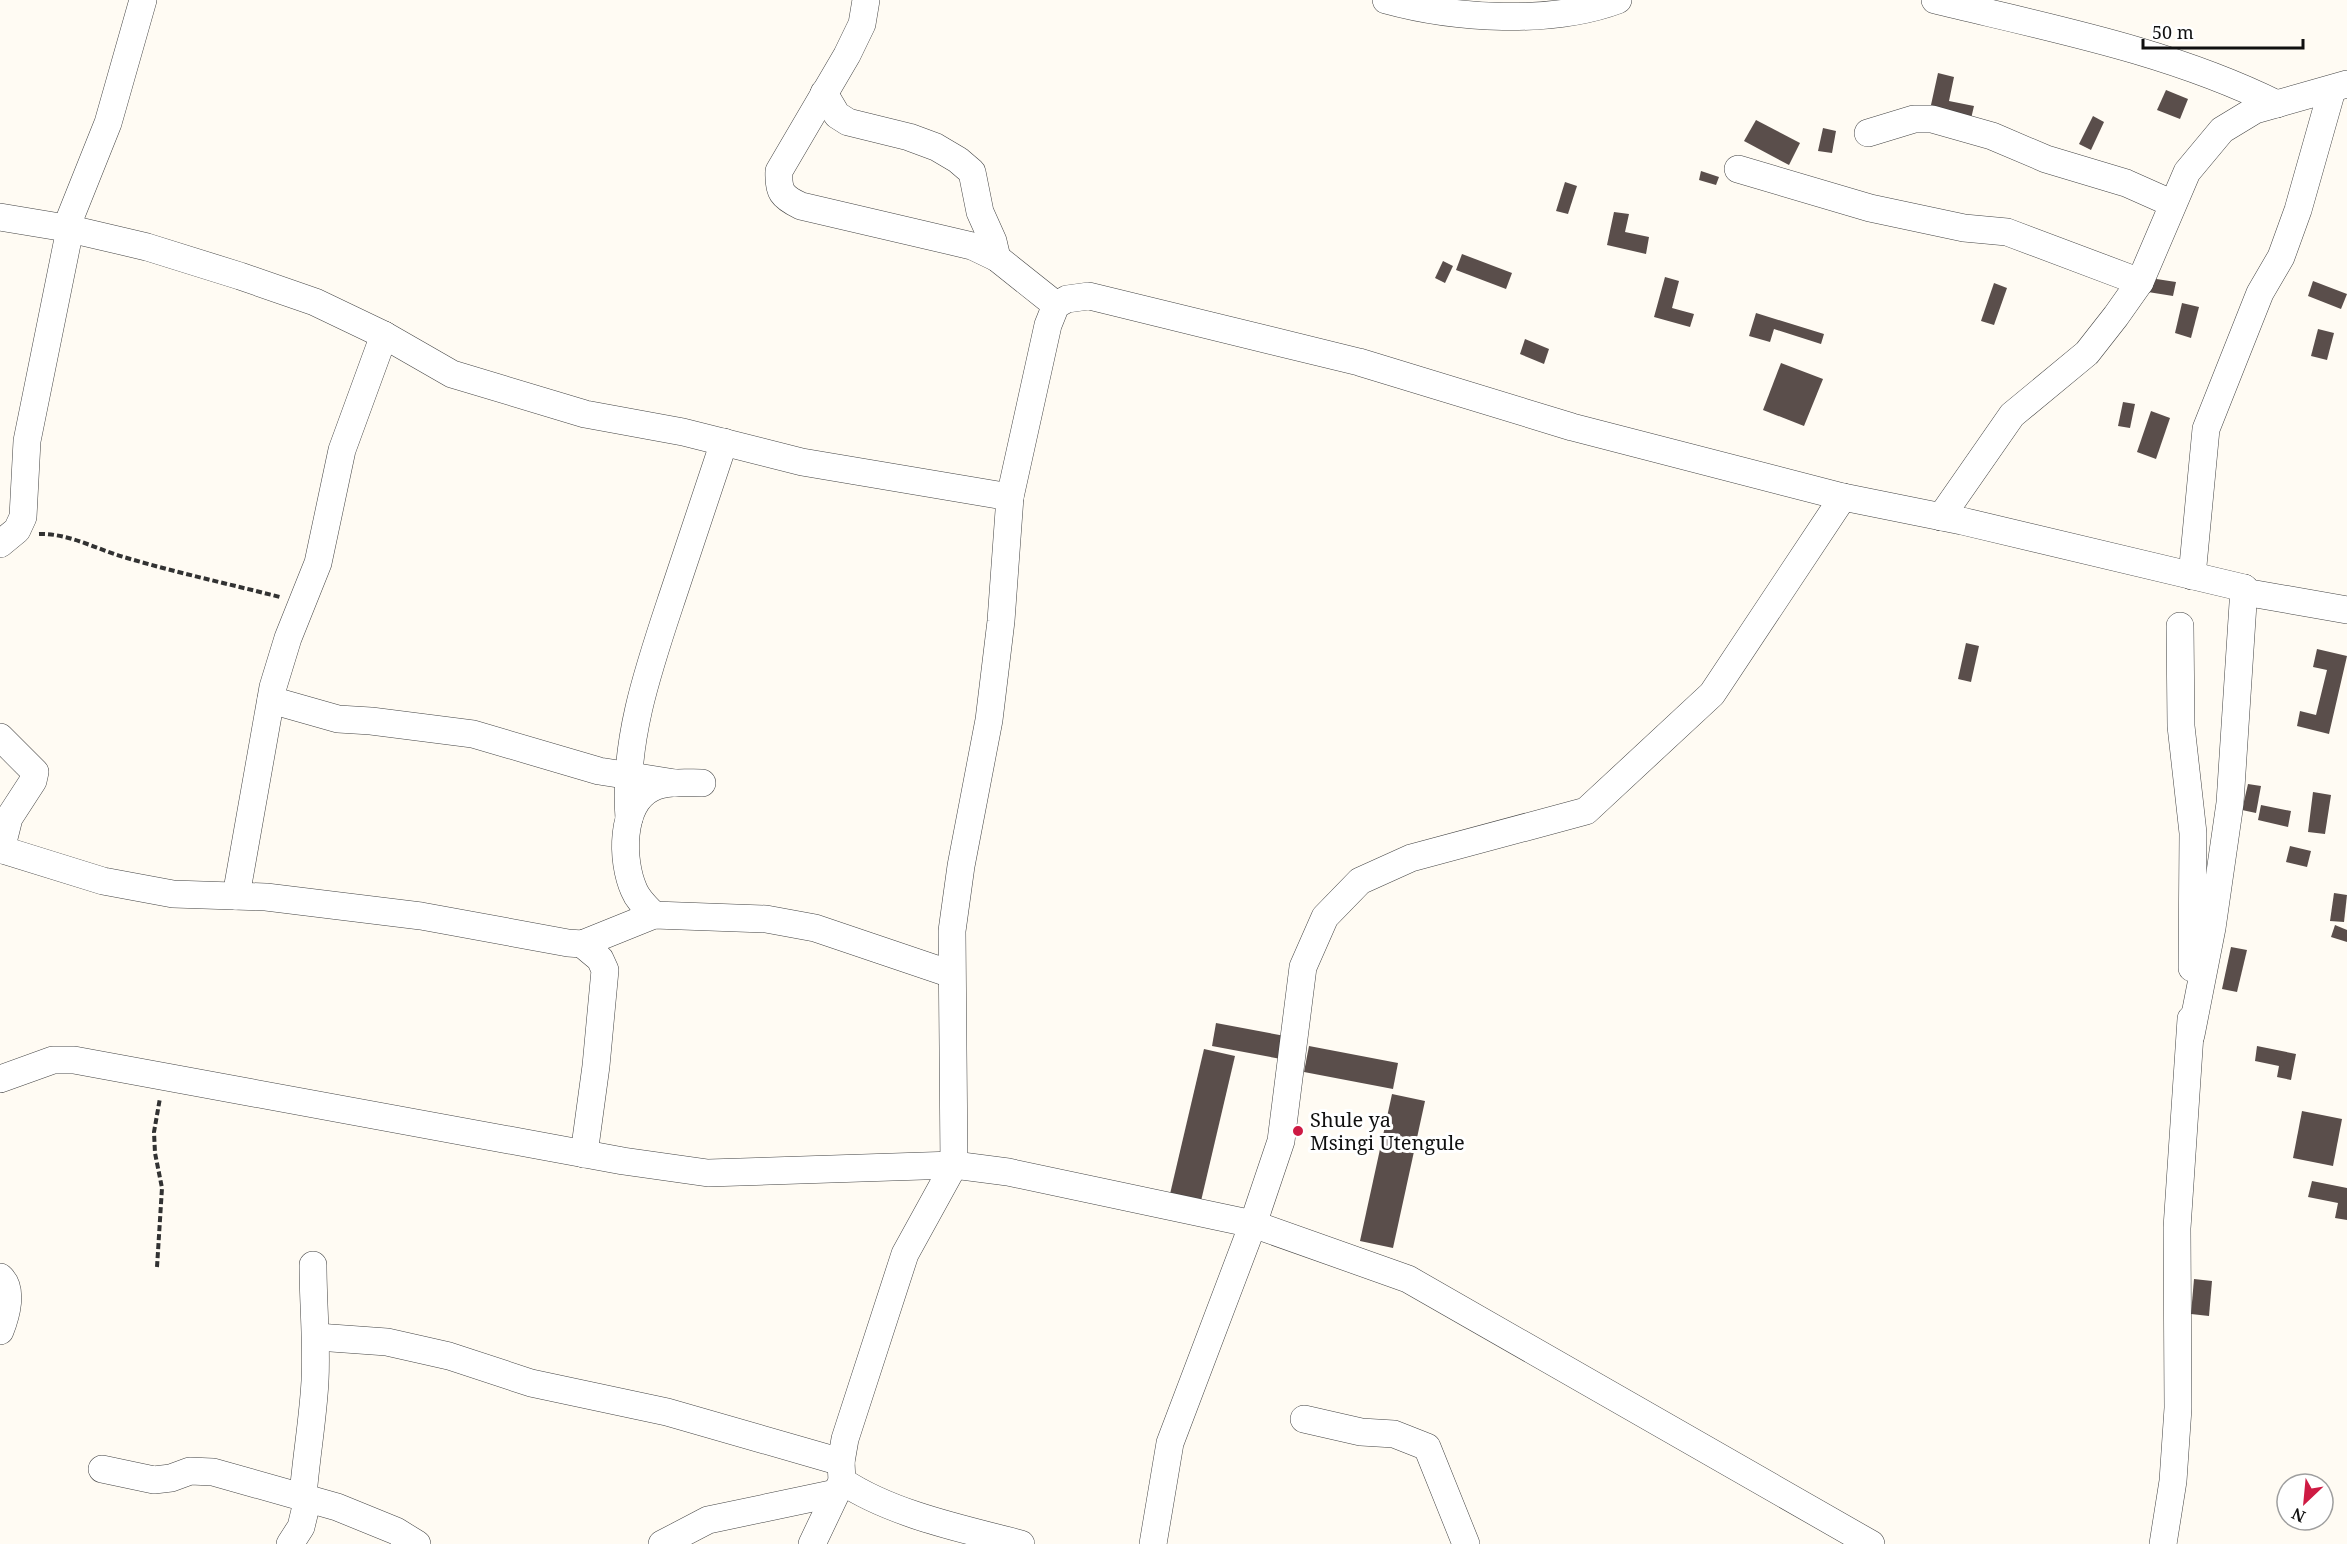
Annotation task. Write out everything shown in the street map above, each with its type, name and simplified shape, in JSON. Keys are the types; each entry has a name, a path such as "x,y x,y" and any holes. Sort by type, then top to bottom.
{"street":[{"path":"9,537 23,517 27,441 68,228 108,123 143,0"},
{"path":"866,0 862,24 779,171 778,188 782,196 801,206 972,246 997,258 1056,305"},
{"path":"1386,0 1475,15 1540,16 1594,9 1618,0"},
{"path":"1935,0 2174,62 2233,82 2277,104"},
{"path":"1941,517 2012,415 2087,353 2140,282 2187,172 2223,130 2255,110 2339,87"},
{"path":"2192,576 2206,429 2260,292 2281,257 2339,87"},
{"path":"824,93 837,115 848,122 909,136 936,147 958,160 972,172 980,212 997,258"},
{"path":"1868,133 1914,119 1932,119 1992,136 2046,159 2126,183 2172,203"},
{"path":"1738,169 1870,208 1964,228 2007,232 2140,282"},
{"path":"0,217 68,228 147,247 240,276 315,302 384,335 463,378 585,414 724,442 802,462 1010,497"},
{"path":"812,1544 840,1479 845,1439 905,1254 954,1165 952,932 961,866 989,720 1001,621 1010,497 1048,325 1056,305 1067,299 1089,296 1326,354 1572,427 1843,497 1941,517 2244,588 2250,593 2347,610"},
{"path":"236,896 271,700 288,638 304,603 318,563 342,450 384,335"},
{"path":"654,915 641,902 633,889 626,857 629,818 628,775 643,688 724,442"},
{"path":"1153,1544 1170,1443 1253,1224 1281,1141 1303,967 1325,916 1359,881 1411,858 1586,811 1712,694 1843,497"},
{"path":"2191,1035 2212,928 2230,803 2244,588"},
{"path":"2163,1544 2173,1481 2178,1408 2177,1228 2191,1035 2193,833 2181,726 2180,626"},
{"path":"271,700 338,719 473,734 599,771 675,783 702,783"},
{"path":"0,737 35,772 33,782 9,818 0,850 102,881 173,894 266,897 421,916 582,944 600,959 605,970 602,1023 584,1154"},
{"path":"629,818 633,806 641,796 653,788 675,783"},
{"path":"582,944 654,915 766,919 815,928 951,974"},
{"path":"0,1078 53,1060 101,1064 291,1102 584,1154 708,1173 954,1165 1008,1172 1253,1224 1408,1279 1871,1544"},
{"path":"290,1544 301,1527 306,1497 317,1337 313,1309 313,1265"},
{"path":"0,1277 7,1291 6,1313 0,1331"},
{"path":"317,1337 387,1342 449,1356 531,1383 667,1412 840,1479 880,1501 960,1528 1021,1544"},
{"path":"1304,1419 1361,1432 1394,1434 1427,1447 1466,1544"},
{"path":"102,1469 154,1480 171,1478 190,1471 213,1472 306,1497 396,1531 417,1544"},
{"path":"662,1544 708,1520 840,1479"}],"path":[{"path":"9,537 61,534 92,548 304,603"},
{"path":"157,1267 162,1188 155,1153 154,1132 160,1091 158,1075"}],"building":[{"path":"1938,73 1954,77 1949,101 1974,106 1970,123 1929,114"},
{"path":"2166,90 2188,99 2180,119 2157,110"},
{"path":"2093,116 2104,122 2091,150 2079,144"},
{"path":"1756,120 1800,143 1789,165 1744,141"},
{"path":"1823,128 1836,131 1832,153 1818,151"},
{"path":"1701,171 1719,177 1716,185 1699,180"},
{"path":"1565,182 1577,186 1568,214 1556,211"},
{"path":"1614,212 1629,214 1625,232 1649,237 1646,254 1607,245"},
{"path":"1462,254 1512,273 1506,289 1456,270"},
{"path":"1443,261 1453,266 1445,283 1435,278"},
{"path":"1665,277 1679,281 1672,308 1694,314 1690,327 1654,317"},
{"path":"2150,278 2176,282 2173,296 2148,292"},
{"path":"2313,281 2347,294 2341,309 2308,296"},
{"path":"1994,283 2007,288 1994,325 1981,321"},
{"path":"2182,303 2199,307 2191,338 2175,333"},
{"path":"1756,313 1824,334 1821,344 1774,329 1770,342 1749,336"},
{"path":"2318,329 2334,333 2327,360 2311,356"},
{"path":"1525,339 1549,349 1544,364 1520,354"},
{"path":"1781,363 1823,379 1804,426 1763,410"},
{"path":"2123,402 2135,404 2130,428 2118,426"},
{"path":"2151,411 2170,418 2156,459 2137,452"},
{"path":"1966,643 1979,646 1971,682 1958,679"},
{"path":"2317,649 2347,656 2329,734 2297,726 2300,711 2316,715 2327,670 2313,667"},
{"path":"2248,784 2261,786 2256,813 2242,810"},
{"path":"2313,792 2331,795 2325,834 2308,832"},
{"path":"2261,805 2291,811 2288,827 2258,820"},
{"path":"2290,846 2311,851 2307,867 2286,862"},
{"path":"2334,893 2347,895 2344,922 2330,921"},
{"path":"2335,925 2347,930 2347,942 2331,937"},
{"path":"2231,947 2247,950 2237,992 2222,989"},
{"path":"1216,1023 1285,1036 1281,1059 1212,1046"},
{"path":"1309,1046 1398,1063 1393,1089 1304,1072"},
{"path":"2257,1046 2296,1054 2291,1080 2277,1077 2279,1066 2255,1061"},
{"path":"1204,1049 1235,1056 1201,1201 1170,1194"},
{"path":"1392,1094 1425,1101 1393,1248 1360,1241"},
{"path":"2302,1111 2342,1119 2333,1166 2293,1158"},
{"path":"2312,1181 2347,1188 2347,1220 2335,1218 2338,1203 2308,1197"},
{"path":"2194,1279 2212,1281 2209,1316 2191,1314"}],"place":[{"name":"Shule ya Msingi Utengule","path":"1298,1131"}]}
